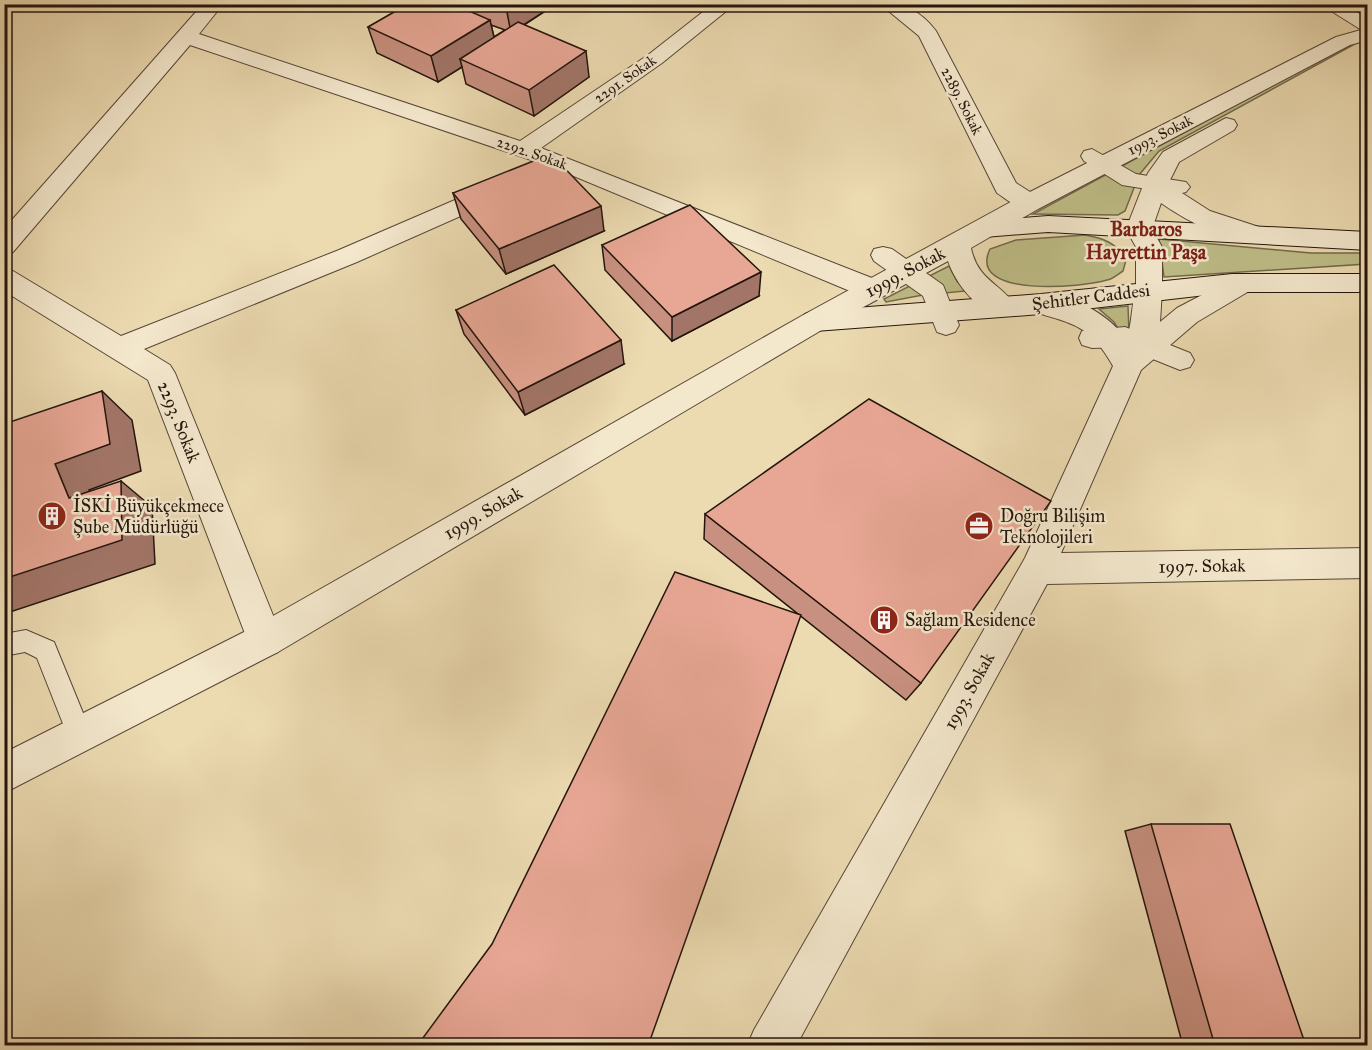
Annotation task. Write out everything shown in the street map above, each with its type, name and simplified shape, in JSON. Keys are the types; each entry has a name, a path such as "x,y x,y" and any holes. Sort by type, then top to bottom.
{"street":[{"path":"4,246 214,4"},
{"name":"2291. Sokak","path":"522,150 655,59 726,4"},
{"name":"2289. Sokak","path":"889,4 922,26 931,25 1006,188 1029,202"},
{"path":"1329,4 1368,28"},
{"name":"1993. Sokak","path":"957,244 1098,160 1343,41 1368,34"},
{"name":"2292. Sokak","path":"186,37 560,162 872,289"},
{"name":"1993. Sokak","path":"770,1046 1037,570 1124,346 1146,326 1149,247 1139,229 1163,185 1160,173 1171,157 1354,55 1368,39"},
{"path":"1098,160 1130,180 1163,185 1182,208 1205,220 1253,234"},
{"path":"119,348 348,256 560,162"},
{"path":"984,229 1048,224 1368,241"},
{"path":"957,244 959,262 972,284 1002,307"},
{"name":"1999. Sokak","path":"4,774 265,640 815,321 957,244"},
{"path":"883,255 934,291 944,318"},
{"name":"2293. Sokak","path":"4,278 160,373 265,640"},
{"path":"1124,346 1187,315 1242,283"},
{"name":"Şehitler Caddesi","path":"815,321 944,318 1002,307 1149,290 1242,283 1368,283"},
{"path":"1041,304 1082,313 1124,346 1180,360"},
{"name":"1997. Sokak","path":"1037,570 1368,563"}],"lane":[{"path":"4,645 26,641 46,650 80,735"}],"shaded area":[{"path":"1352,42 1355,44 1159,151 1139,175 1125,211 1118,215 1033,214"},
{"path":"1085,235 1114,245 1126,260 1123,271 1111,279 1095,283 1031,286 1011,283 995,276 987,265 990,249 1016,240"},
{"path":"1159,239 1311,253 1367,253 1367,264 1164,277"},
{"path":"949,266 957,281 966,291 923,295 886,302 884,299"},
{"path":"1128,306 1129,333 1120,332 1114,322 1099,309"}],"building":[{"path":"408,4 453,4 490,20 431,56 368,27"},
{"path":"518,22 586,51 529,90 460,59"},
{"path":"551,154 601,206 499,249 453,193"},
{"path":"690,205 761,272 672,317 602,245"},
{"path":"554,265 621,340 518,392 456,310"},
{"path":"102,391 110,444 55,464 69,498 121,481 122,540 4,579 4,424"},
{"name":"Sağlam Residence","path":"869,399 1051,501 921,683 705,514"},
{"path":"675,572 801,615 648,1046 417,1046 492,944"},
{"path":"1151,824 1230,824 1306,1046 1215,1046"}],"place":[{"name":"İSKİ Büyükçekmece Şube Müdürlüğü","path":"52,516"},
{"name":"Doğru Bilişim Teknolojileri","path":"979,526"},
{"name":"Sağlam Residence","path":"884,620"}],"district":[{"name":"Barbaros Hayrettin Paşa","path":"1146,240"}]}
